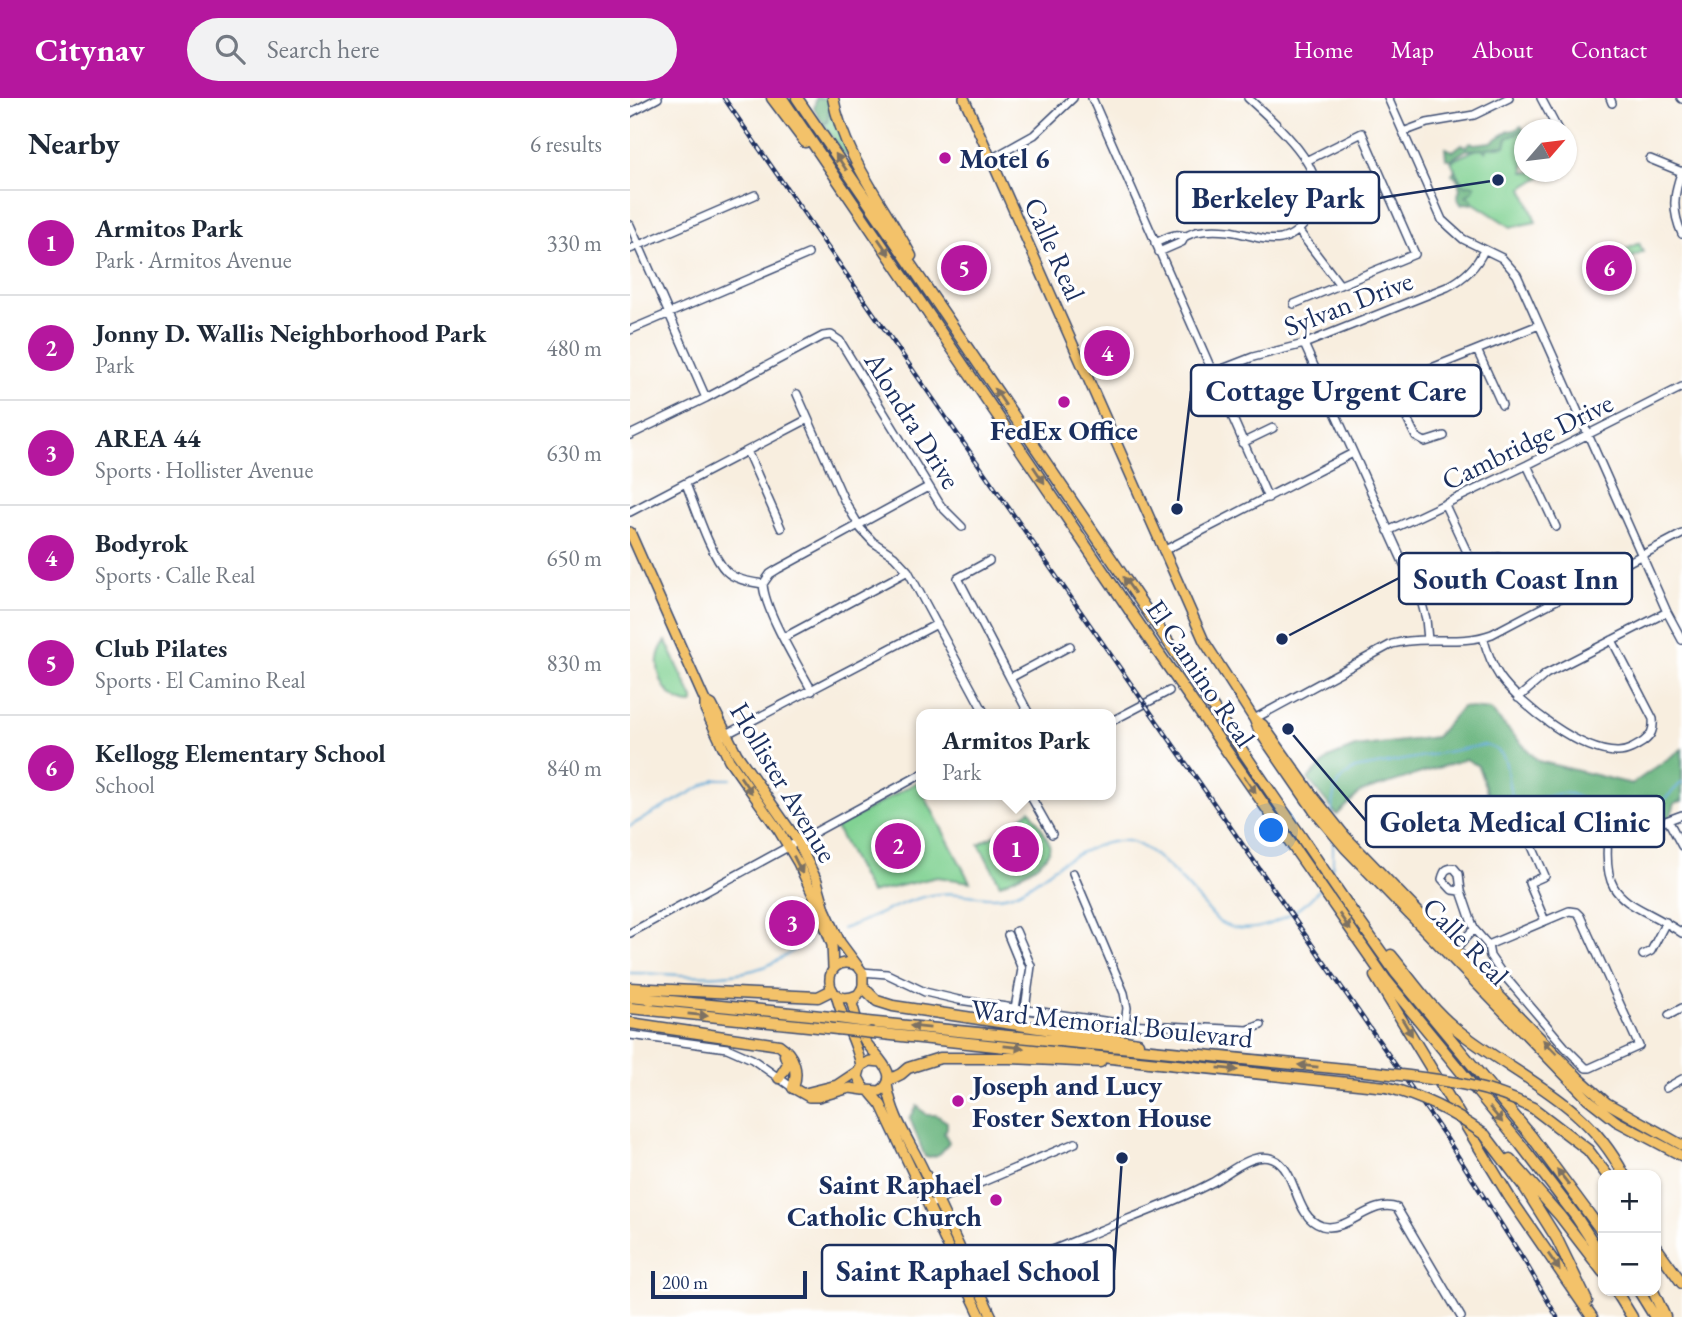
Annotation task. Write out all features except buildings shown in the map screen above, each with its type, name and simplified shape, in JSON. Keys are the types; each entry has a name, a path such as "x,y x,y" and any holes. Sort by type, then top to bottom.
{"highway":[{"path":"772,98 833,180 845,190"},
{"name":"El Camino Real","path":"782,98 1362,947 1424,1030 1530,1156 1598,1250"},
{"name":"El Camino Real","path":"797,98 1347,904 1396,972 1532,1138 1598,1226"},
{"path":"833,98 849,147 911,255 920,279"},
{"path":"1347,904 1445,1018 1465,1035 1566,1102 1597,1133 1621,1170"},
{"path":"1362,947 1372,973 1510,1198 1593,1317"},
{"path":"630,988 818,997 834,992"},
{"path":"862,988 877,1001 893,1006 1088,1034 1183,1053"},
{"name":"Ward Memorial Boulevard","path":"630,997 1465,1083 1502,1094 1533,1108 1574,1140"},
{"name":"Ward Memorial Boulevard","path":"630,1008 1385,1087 1423,1098 1485,1135"},
{"path":"630,1023 784,1048 793,1059 796,1073 793,1088"},
{"path":"775,1045 788,1059 787,1068 779,1078"},
{"path":"888,1082 921,1063 960,1057 1132,1065 1160,1062"},
{"path":"1485,1135 1525,1188 1557,1239 1593,1317"},
{"path":"1485,1135 1516,1165 1598,1266"},
{"path":"1574,1140 1588,1150 1603,1170"},
{"path":"1574,1140 1598,1174"},
{"path":"1661,1246 1679,1279"},
{"path":"1661,1254 1679,1279"},
{"path":"1619,1296 1632,1317"},
{"path":"1627,1296 1639,1317"},
{"path":"1642,1296 1655,1317"},
{"path":"1655,1296 1665,1317"}],"main road":[{"name":"Calle Real","path":"964,98 1205,641 1259,731 1323,821 1353,844"},
{"name":"Hollister Avenue","path":"630,532 633,548 705,701 705,709 723,737 738,774 792,843 836,944 859,968"},
{"name":"Calle Real","path":"1254,719 1263,725 1343,833 1588,1099 1616,1121 1682,1156"},
{"name":"Hollister Avenue","path":"834,968 836,944"},
{"name":"Calle Real","path":"1454,954 1594,1092 1634,1120 1682,1145"},
{"path":"932,1203 881,1105 859,1082 858,1048 839,1010 829,979 834,968 844,963 859,968 862,988 852,1004 864,1039 888,1070 892,1108 981,1317"},
{"path":"834,992 846,998 862,988"},
{"path":"805,1093 837,1085 870,1060 881,1062"},
{"path":"793,1088 809,1097 818,1097 850,1088 880,1091 888,1082"},
{"path":"967,1284 992,1317"}],"street":[{"path":"630,113 658,98"},
{"path":"991,159 1034,135 1073,98"},
{"path":"1092,98 1268,498"},
{"path":"1156,243 1178,234 1185,236 1204,231 1228,231 1274,239 1288,237 1306,222 1316,203 1317,183 1292,142 1248,98"},
{"path":"1388,98 1442,220 1463,239 1502,258 1517,275 1667,612 1682,640"},
{"path":"1403,132 1427,123 1474,115 1509,98"},
{"path":"1541,98 1552,119"},
{"path":"1294,304 1415,254 1362,133 1306,161"},
{"path":"1650,159 1682,172 1673,206 1681,230"},
{"path":"630,249 755,195"},
{"path":"630,225 706,398 630,435"},
{"path":"1298,230 1340,285"},
{"path":"1159,252 1182,242 1185,236"},
{"name":"Sylvan Drive","path":"1212,373 1254,357 1304,344 1447,287 1475,265 1484,250"},
{"path":"630,330 808,254"},
{"path":"1332,408 1539,325"},
{"name":"Alondra Drive","path":"706,398 823,336 831,335 840,341 941,506 962,527"},
{"path":"1304,344 1425,611 1428,640"},
{"path":"1477,350 1502,405"},
{"path":"1390,384 1416,437 1425,442 1444,436"},
{"name":"Cambridge Drive","path":"1388,531 1682,387"},
{"path":"797,394 844,500 858,525 866,536 894,556 908,571 982,709"},
{"path":"630,512 808,419"},
{"path":"1242,443 1273,428"},
{"path":"747,451 781,528"},
{"path":"1163,551 1353,453"},
{"path":"1527,465 1556,527"},
{"path":"686,484 726,572 750,582 763,584"},
{"path":"811,691 783,638 764,593 763,584 770,574 778,569 928,486"},
{"path":"1445,505 1474,567 1499,557"},
{"path":"1254,719 1387,646 1408,640 1465,641 1483,638 1682,534"},
{"path":"989,562 958,578 1026,709"},
{"path":"783,638 908,571"},
{"path":"1518,698 1546,674 1667,612"},
{"path":"723,737 937,624"},
{"path":"1483,638 1493,666 1502,679 1518,698 1550,725 1606,751 1626,751 1650,737 1653,719 1612,640"},
{"path":"1010,678 1070,646"},
{"path":"1116,719 1169,691"},
{"path":"630,933 916,777"},
{"path":"1033,800 1052,834"},
{"path":"1559,837 1587,829 1644,829 1682,816"},
{"path":"1669,822 1682,846"},
{"path":"1500,823 1522,825 1545,876 1529,883 1545,921"},
{"path":"1609,828 1607,874 1616,894 1634,908 1666,922 1682,933"},
{"path":"1073,873 1124,993 1127,1008 1125,1024"},
{"path":"1461,891 1476,931 1488,945 1488,953 1501,972 1586,1068 1639,1046 1576,912 1570,911 1488,945"},
{"path":"1643,956 1650,951 1666,922"},
{"path":"1016,931 1031,966 1025,1009"},
{"path":"1454,954 1476,931"},
{"path":"1008,934 1022,969 1016,1008"},
{"path":"859,968 887,974 925,992 1125,1024 1248,1030 1261,1025"},
{"path":"862,988 887,974"},
{"path":"1669,1015 1682,1008"},
{"path":"630,1035 727,1048 752,1059 793,1088"},
{"path":"1667,1088 1682,1079"},
{"path":"932,1203 1075,1143"},
{"path":"967,1284 1199,1189 1261,1157 1279,1162 1308,1217 1323,1226 1336,1226 1385,1206 1397,1208 1461,1317"}],"green space":[{"path":"816,98 828,98 827,123 823,123 814,109"},
{"path":"828,98 848,152 844,155 823,123 827,123"},
{"path":"1514,130 1514,135 1507,138 1505,146 1487,148 1486,152 1483,149 1466,150 1452,159 1446,159 1445,148 1453,151 1462,144 1466,147 1471,142 1491,142"},
{"path":"1514,132 1514,182 1532,182 1523,188 1536,222 1511,227 1466,198 1451,161"},
{"path":"1454,171 1464,185 1475,185 1473,191 1466,196 1472,199 1472,204 1462,205 1459,201 1460,189 1457,178 1452,175"},
{"path":"1639,243 1643,252 1615,267 1610,258"},
{"path":"666,641 694,701 692,704 673,697 661,680 658,660"},
{"path":"1462,707 1490,710 1538,761 1632,784 1682,749 1682,801 1675,803 1669,822 1560,845 1554,824 1495,814 1478,766 1466,759 1361,792 1337,815 1308,779 1330,757 1355,747 1436,737"},
{"path":"916,783 916,800 927,800 970,882 937,877 870,893 836,828"},
{"path":"1030,810 1046,835 1049,851 1039,863 1000,884 979,844 1001,832"},
{"path":"917,1106 927,1115 936,1115 947,1122 944,1133 949,1142 937,1155 925,1157 910,1118"}],"waterway":[{"path":"1332,815 1336,788 1343,778 1355,769 1484,745 1500,753 1504,759 1513,798 1523,802 1562,793 1571,794 1593,805 1636,813 1660,804 1682,782"},
{"path":"630,826 715,779 731,779"},
{"path":"1330,874 1333,865 1333,838"},
{"path":"842,929 909,901 932,895 992,897 1012,894 1072,857 1096,846 1120,841 1139,845 1151,852 1219,922 1232,927 1245,929 1273,923 1298,909 1319,890"},
{"path":"630,973 699,976 733,974 766,966 808,942"}],"railway":[{"path":"724,98 1447,1139 1557,1317"}],"place":[{"name":"Motel 6","path":"945,158"},
{"name":"Berkeley Park","path":"1498,180"},
{"name":"Club Pilates","path":"964,268"},
{"name":"Kellogg Elementary School","path":"1609,268"},
{"name":"Bodyrok","path":"1107,353"},
{"name":"FedEx Office","path":"1064,402"},
{"name":"Cottage Urgent Care","path":"1177,509"},
{"name":"South Coast Inn","path":"1282,639"},
{"name":"Goleta Medical Clinic","path":"1288,729"},
{"name":"Jonny D. Wallis Neighborhood Park","path":"898,846"},
{"name":"Armitos Park","path":"1016,849"},
{"name":"AREA 44","path":"792,923"},
{"name":"Joseph and Lucy Foster Sexton House","path":"958,1101"},
{"name":"Saint Raphael School","path":"1122,1158"},
{"name":"Saint Raphael Catholic Church","path":"996,1200"}]}
